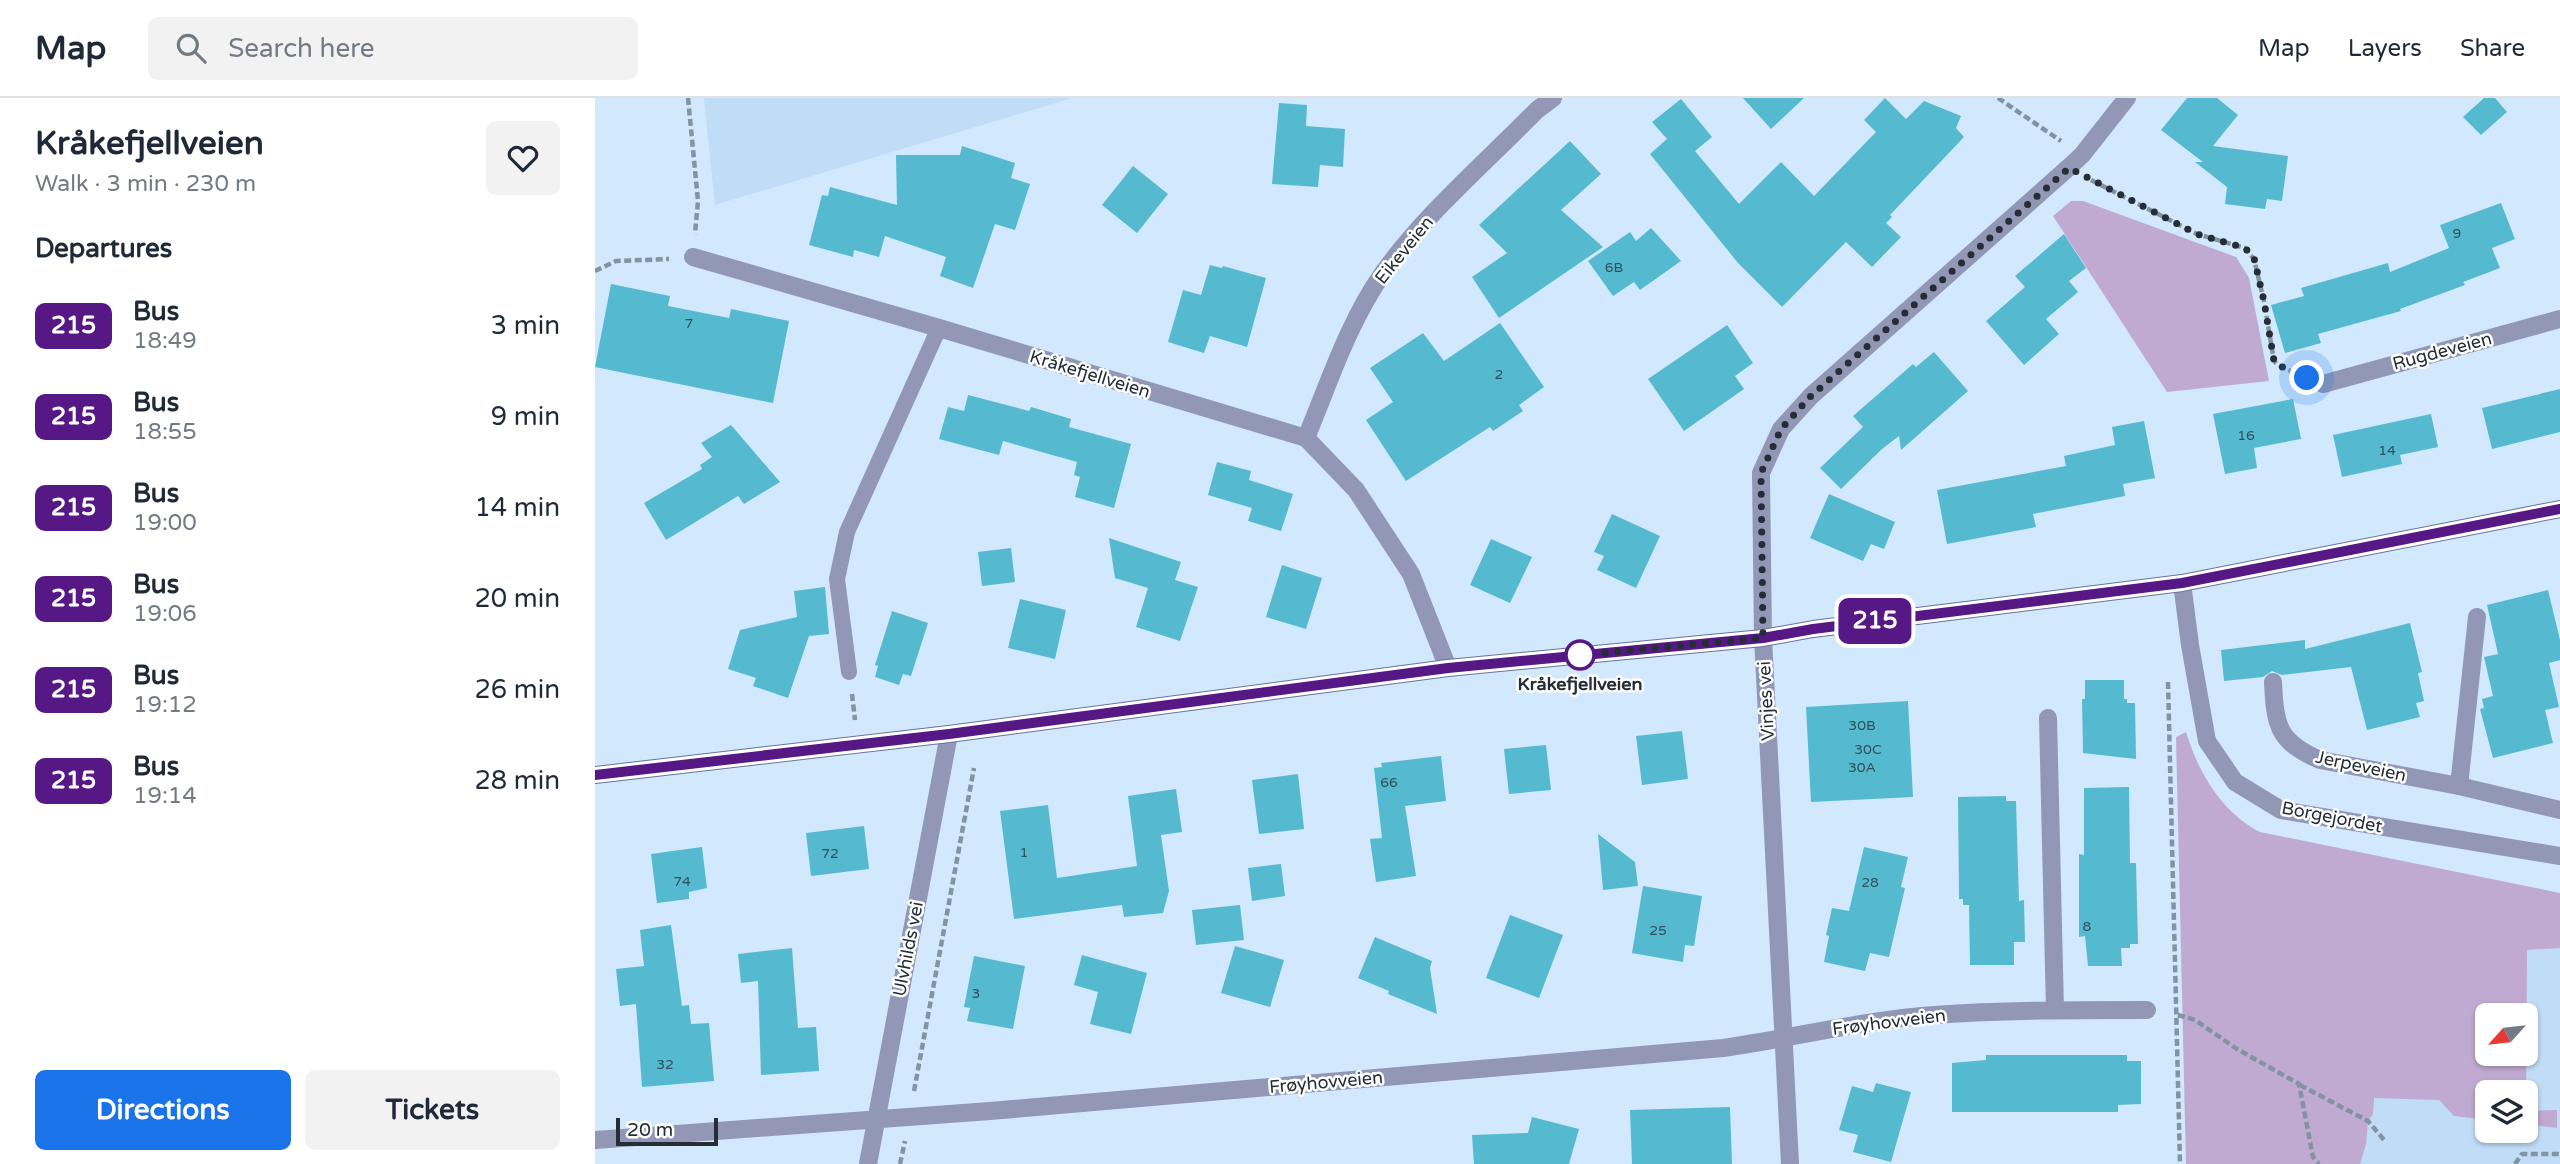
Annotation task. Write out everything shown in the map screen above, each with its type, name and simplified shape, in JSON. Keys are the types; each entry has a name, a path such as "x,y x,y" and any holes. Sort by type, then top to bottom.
{"main road":[{"path":"595,775 949,734 1448,668 1763,638 1813,629 2182,583 2560,509"}],"street":[{"name":"Eikeveien","path":"1306,438 1351,327 1382,275 1415,232 1537,110 1553,98"},
{"name":"Vinjes vei","path":"1790,1164 1763,638 1761,473 1781,429 1811,396 2083,155 2127,98"},
{"name":"Kråkefjellveien","path":"693,257 1306,438 1356,491 1411,574 1448,668"},
{"name":"Rugdeveien","path":"2323,384 2560,318"},
{"name":"Borgejordet","path":"2182,583 2207,741 2235,782 2281,810 2560,856"},
{"path":"2459,786 2477,617"},
{"name":"Jerpeveien","path":"2273,682 2276,720 2285,738 2299,751 2320,760 2459,786 2560,810"},
{"path":"2048,718 2055,1010"},
{"name":"Ulvhilds vei","path":"868,1164 949,734"},
{"name":"Frøyhovveien","path":"595,1140 1667,1053 1783,1039 1865,1022 1919,1016 2055,1010 2147,1010"}],"lane":[{"path":"849,672 837,579 847,532 939,328"}],"path":[{"path":"595,271 616,261 693,257 698,201 688,98"},
{"path":"1998,98 2083,155"},
{"path":"2069,168 2197,234 2245,248 2254,258 2274,361 2291,373 2323,384"},
{"path":"2168,672 2180,1164"},
{"path":"900,1164 974,768"},
{"path":"2178,1015 2195,1020 2237,1049 2368,1121 2385,1141"},
{"path":"2299,1084 2313,1157 2319,1164"},
{"path":"2515,1164 2522,1154 2560,1154"}],"shaded area":[{"path":"704,98 1072,98 715,205"},
{"path":"2071,201 2083,201 2236,257 2249,278 2269,381 2167,392 2053,216"},
{"path":"2186,732 2197,762 2213,790 2234,814 2260,832 2560,893 2560,948 2527,950 2527,1003 2475,1003 2475,1066 2526,1066 2526,1080 2475,1080 2475,1119 2454,1116 2439,1100 2374,1098 2373,1114 2368,1121 2366,1144 2360,1164 2186,1164 2176,737"},
{"path":"2560,939 2560,1164 2244,1164 2376,1088 2475,1104 2475,1143 2538,1143 2538,1080 2525,1080 2525,1066 2538,1066 2538,1003 2524,1003 2518,947"},
{"path":"2557,1110 2557,1128 2538,1126 2538,1111"}],"building":[{"path":"1743,98 1804,98 1771,129"},
{"path":"1885,98 1906,119 1924,101 1961,116 1956,128 1964,137 1890,215 1892,217 1886,223 1901,237 1872,267 1846,242 1782,307 1738,263 1650,154 1667,139 1652,122 1681,99 1712,137 1695,151 1739,204 1781,162 1814,196 1876,132 1864,120"},
{"path":"2187,98 2217,98 2238,115 2213,146 2288,156 2282,201 2267,199 2265,209 2225,204 2227,187 2195,162 2203,162 2161,130"},
{"path":"2484,98 2495,98 2507,112 2481,135 2463,117"},
{"path":"1279,103 1307,105 1306,126 1345,129 1343,167 1320,165 1318,187 1272,184"},
{"path":"1570,141 1601,174 1561,210 1603,247 1499,318 1472,277 1507,253 1479,225"},
{"path":"962,146 1015,163 1011,178 1030,184 1015,230 995,224 973,288 940,276 946,257 885,236 879,257 854,250 853,257 809,245 822,195 828,196 830,187 897,205 896,155 960,155"},
{"path":"1133,166 1168,194 1137,233 1102,205"},
{"path":"2501,203 2515,239 2492,248 2500,268 2463,282 2465,285 2400,309 2401,311 2318,334 2321,343 2285,353 2271,305 2304,296 2301,288 2388,263 2390,272 2449,248 2440,225"},
{"path":"1651,228 1681,261 1640,290 1634,282 1613,296 1588,261 1630,232 1636,241"},
{"path":"2064,234 2086,268 2069,281 2078,292 2046,319 2059,334 2024,365 1986,321 2025,287 2015,276"},
{"path":"1210,265 1266,278 1247,347 1210,336 1204,353 1168,342 1183,290 1201,295"},
{"path":"611,284 670,296 668,306 729,318 731,309 789,321 773,403 595,367"},
{"path":"1500,323 1544,387 1519,405 1523,411 1493,431 1490,427 1406,481 1366,420 1393,402 1370,368 1423,333 1444,361"},
{"path":"1727,325 1753,363 1735,376 1744,389 1684,431 1648,379"},
{"path":"1934,352 1968,391 1901,450 1899,436 1882,449 1841,489 1820,468 1863,427 1853,416 1913,364 1916,367"},
{"path":"2560,389 2560,432 2492,449 2482,408"},
{"path":"968,395 1029,411 1031,407 1071,419 1069,427 1131,444 1114,508 1075,497 1080,477 1074,475 1077,462 1003,441 999,455 939,439 948,407 964,411"},
{"path":"2293,399 2301,439 2254,448 2257,468 2225,474 2213,414"},
{"path":"2431,414 2438,447 2400,455 2402,464 2342,477 2333,435"},
{"path":"2144,421 2155,478 2123,484 2125,496 2033,514 2036,527 1947,544 1937,490 2066,466 2064,456 2115,445 2112,427"},
{"path":"731,425 780,482 744,504 738,496 666,540 644,503 702,469 700,465 712,457 701,443"},
{"path":"1217,462 1251,471 1249,480 1293,494 1281,531 1248,521 1252,508 1208,495"},
{"path":"1829,494 1895,522 1884,549 1871,544 1863,561 1810,538"},
{"path":"1612,514 1660,536 1636,588 1597,570 1604,556 1594,552"},
{"path":"1109,538 1181,562 1175,580 1198,587 1180,641 1136,627 1148,588 1115,578"},
{"path":"1491,539 1532,557 1510,603 1470,585"},
{"path":"1011,548 1015,582 982,586 978,552"},
{"path":"1282,565 1322,578 1306,629 1266,617"},
{"path":"825,587 829,634 809,636 788,698 753,686 756,678 728,669 740,630 797,617 794,591"},
{"path":"2548,590 2560,640 2560,660 2549,663 2559,707 2545,710 2553,743 2493,758 2480,709 2484,708 2482,699 2493,696 2484,657 2498,654 2487,605"},
{"path":"1020,599 1066,610 1055,659 1008,648"},
{"path":"892,611 928,623 911,676 903,674 899,685 875,677 878,666 875,665"},
{"path":"2410,623 2422,672 2418,673 2424,701 2416,703 2420,717 2367,730 2351,667 2282,675 2272,671 2263,677 2224,681 2221,650 2305,640 2305,649"},
{"path":"2085,680 2124,680 2124,699 2127,699 2127,703 2135,703 2136,759 2083,753 2082,699 2085,699"},
{"path":"1908,701 1913,797 1811,802 1806,707"},
{"path":"1682,731 1688,779 1642,785 1636,736"},
{"path":"1546,745 1551,790 1509,794 1504,749"},
{"path":"1441,756 1446,801 1405,806 1416,876 1376,882 1370,839 1382,838 1374,768 1382,767 1381,763"},
{"path":"1298,774 1304,829 1259,834 1252,780"},
{"path":"2129,787 2130,863 2136,863 2138,944 2121,948 2122,966 2088,966 2085,936 2079,937 2079,854 2084,855 2084,788"},
{"path":"1176,789 1182,832 1161,835 1169,891 1163,913 1124,917 1122,905 1014,919 1000,811 1048,805 1057,878 1137,866 1128,796"},
{"path":"2006,796 2006,801 2016,801 2019,901 2024,900 2025,942 2014,942 2014,965 1970,965 1969,905 1963,905 1963,899 1959,899 1958,797"},
{"path":"864,826 869,869 811,876 806,833"},
{"path":"1598,834 1635,862 1638,886 1603,890"},
{"path":"702,847 707,888 689,892 689,899 657,903 651,854"},
{"path":"1864,847 1908,857 1901,887 1905,888 1889,957 1870,953 1865,971 1824,962 1832,908 1849,911"},
{"path":"1281,864 1285,896 1252,901 1248,868"},
{"path":"1643,886 1702,896 1694,946 1685,945 1683,962 1632,953"},
{"path":"1240,905 1244,940 1196,945 1192,910"},
{"path":"1510,915 1563,935 1539,998 1486,978"},
{"path":"671,925 682,1006 689,1005 691,1024 709,1023 714,1081 642,1087 636,1004 620,1006 616,969 644,966 640,930"},
{"path":"1375,937 1432,961 1430,968 1437,1014 1388,994 1389,991 1358,978"},
{"path":"1235,946 1284,960 1270,1007 1221,993"},
{"path":"792,948 798,1028 816,1027 819,1071 761,1075 758,981 741,983 738,954"},
{"path":"1082,955 1147,973 1131,1034 1090,1024 1098,992 1074,985"},
{"path":"974,956 1025,966 1013,1029 967,1021 970,1008 964,1007"},
{"path":"1986,1055 2127,1055 2127,1061 2141,1061 2141,1104 2118,1105 2118,1112 1952,1112 1952,1063 1986,1060"},
{"path":"1876,1083 1911,1092 1891,1162 1853,1152 1858,1135 1839,1130 1852,1086 1873,1092"},
{"path":"1730,1107 1732,1164 1632,1164 1630,1110"},
{"path":"1532,1117 1579,1129 1569,1164 1474,1164 1472,1135 1528,1133"}],"bus line":[{"name":"215","path":"595,775 949,734 1448,668 1763,638 1813,629 2182,583 2560,509"}],"place":[{"name":"Kråkefjellveien","path":"1580,655"}],"route":[{"path":"1580,655 1763,638 1761,473 1781,429 1811,396 2069,168 2197,234 2245,248 2254,258 2274,361 2291,373 2307,378"}]}
